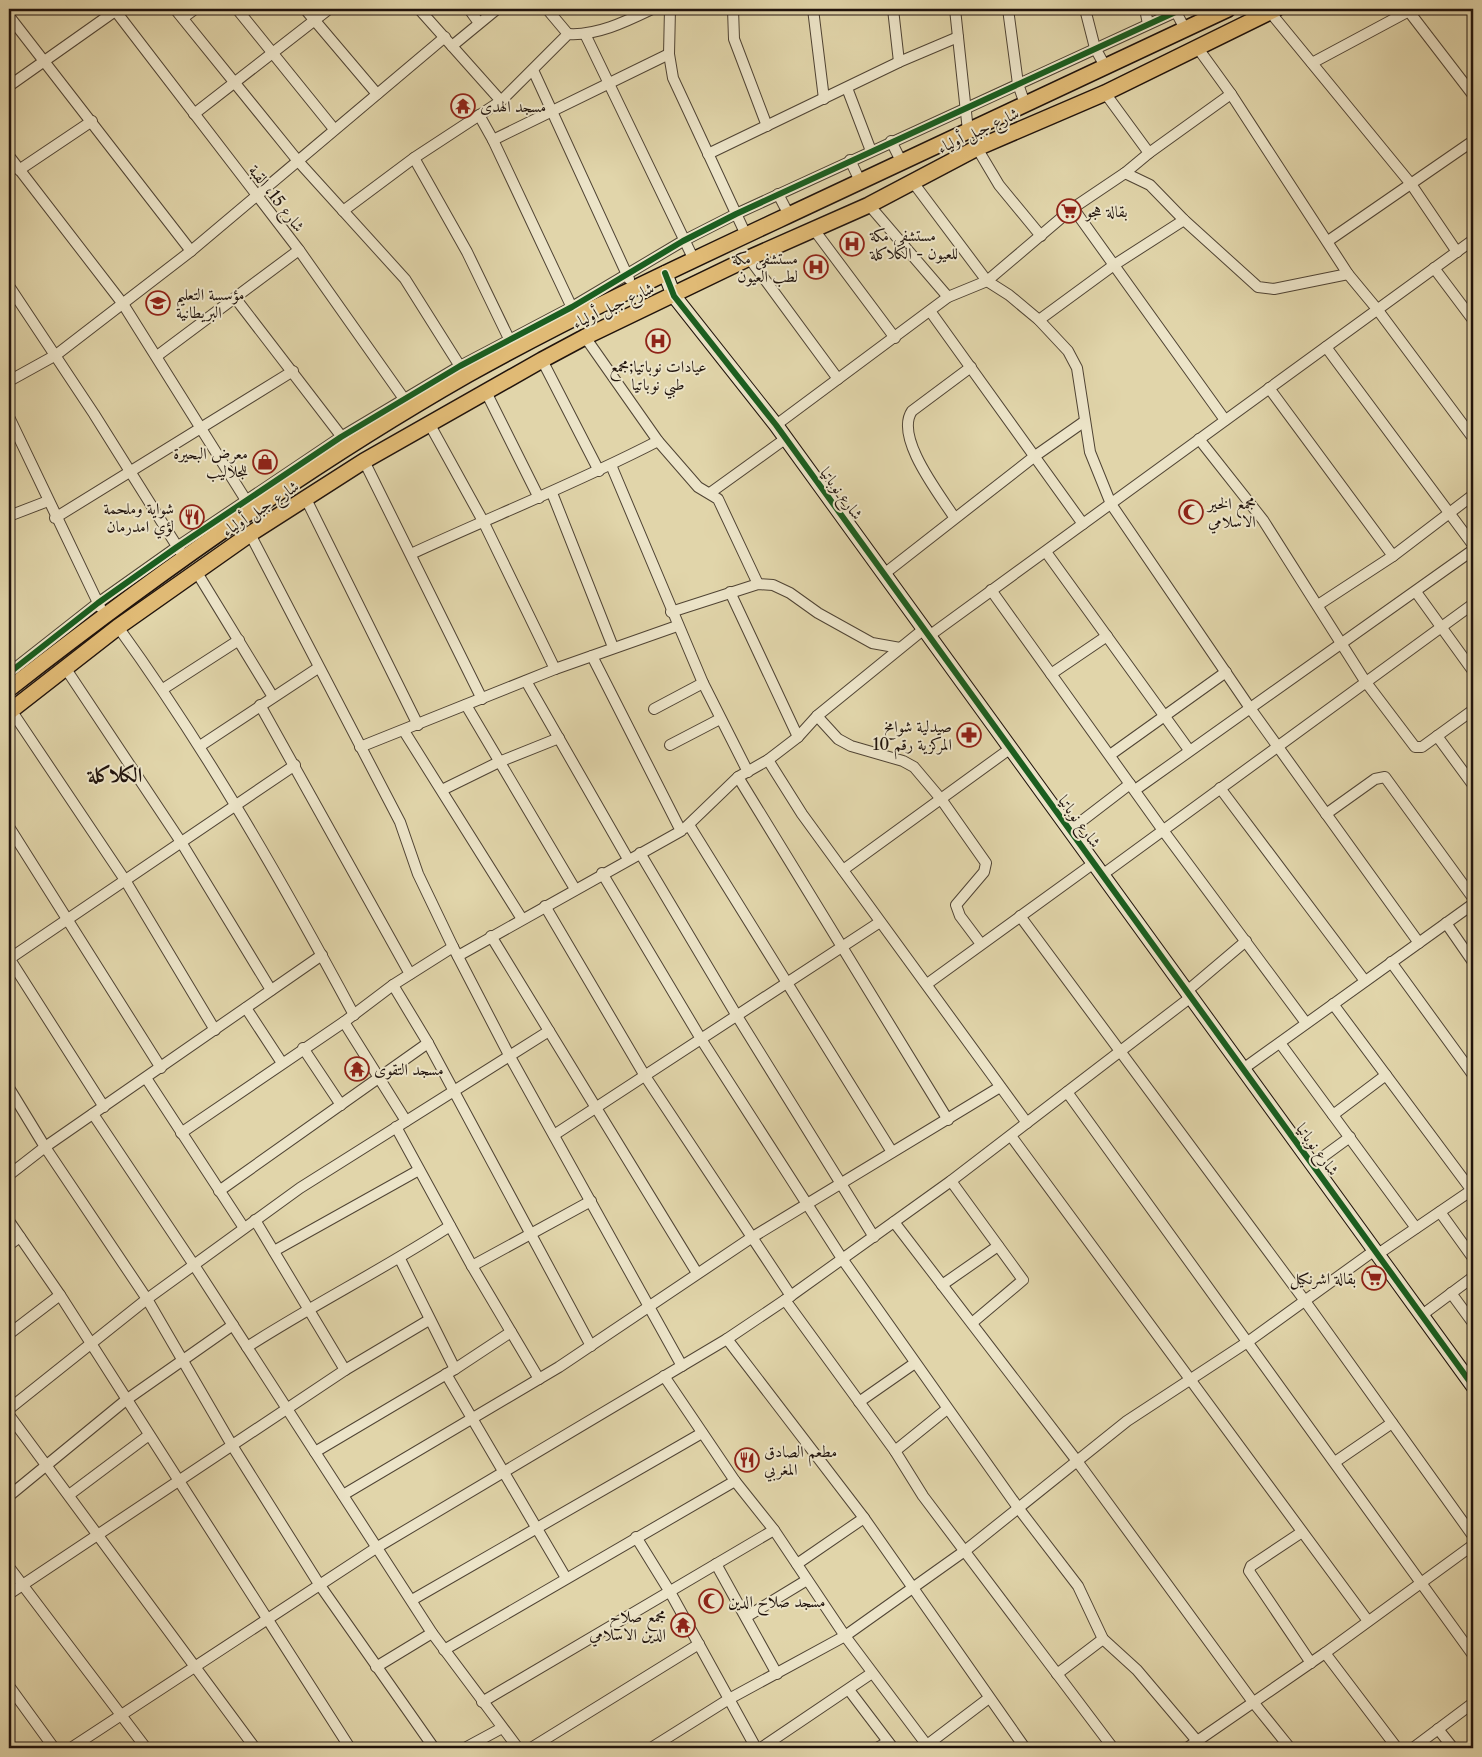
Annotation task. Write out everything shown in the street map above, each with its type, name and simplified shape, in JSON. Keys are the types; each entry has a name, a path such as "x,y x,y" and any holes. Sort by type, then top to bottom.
{"main road":[{"name":"شارع جبل أولياء","path":"9,689 101,609 180,552 249,504 345,442 463,371 574,312 634,289 901,161 1228,9"},
{"name":"شارع جبل أولياء","path":"10,711 118,627 250,534 364,461 542,360 585,337 674,296 749,258 814,231 869,205 977,148 1105,93 1273,10"}],"street":[{"path":"9,86 116,9"},
{"name":"شارع 15، القبة","path":"116,9 256,197 299,250 408,404"},
{"path":"175,9 298,161 405,279 463,371"},
{"path":"183,18 195,9"},
{"path":"237,9 334,129"},
{"path":"305,9 377,94"},
{"path":"194,114 329,9"},
{"path":"419,9 501,101"},
{"path":"469,9 479,23"},
{"path":"452,46 497,9"},
{"path":"547,9 568,34"},
{"path":"343,211 414,158 501,101 568,34 585,34 612,26 652,9"},
{"path":"670,9 669,54 673,78 746,235"},
{"path":"733,9 734,39 767,126"},
{"path":"813,9 824,99"},
{"path":"893,9 899,62"},
{"path":"955,9 964,108 968,131"},
{"path":"1008,9 1018,84 1025,104"},
{"path":"1085,9 1095,48 1106,66"},
{"path":"1145,9 1148,24"},
{"path":"479,115 493,140 574,312 626,274 683,241 891,141 1179,10 1185,29"},
{"path":"1273,10 1312,63 1411,184 1457,252"},
{"path":"1312,63 1408,10 1473,95"},
{"path":"9,16 191,251"},
{"path":"585,34 683,241 694,260"},
{"path":"9,381 56,355 191,251 445,37"},
{"path":"708,154 899,62 958,37"},
{"path":"1197,47 1232,94 1348,274 1377,309 1473,438"},
{"path":"493,140 669,54"},
{"path":"533,70 634,289"},
{"path":"847,88 871,151"},
{"path":"1105,93 1149,153"},
{"path":"776,425 948,297 986,282 1072,208 1125,173 1149,153 1232,94"},
{"path":"19,170 92,121"},
{"path":"891,141 901,161"},
{"path":"1328,241 1473,141"},
{"path":"977,148 1000,184 1041,236"},
{"path":"9,156 123,304 249,504"},
{"path":"414,158 467,252 511,345"},
{"path":"850,160 860,181"},
{"path":"1125,173 1150,186 1247,278 1264,289 1348,274"},
{"path":"912,181 986,282 1009,295 1038,320 1073,359 1077,368 1090,452 1111,504 1250,708 1419,943"},
{"path":"778,194 789,215"},
{"path":"869,205 948,297"},
{"path":"1072,208 1225,420"},
{"path":"1038,320 1114,265 1184,220"},
{"path":"814,231 895,338"},
{"path":"181,1133 303,1048 344,1022 410,974 455,951 492,936 602,873 681,832 692,819 738,777 768,760 798,737 817,716 900,648 991,590 1046,552 1473,240"},
{"path":"157,356 236,299 299,250"},
{"path":"749,258 838,379"},
{"path":"1434,268 1473,320"},
{"name":"شارع نوباتيا","path":"665,273 674,296 776,425 1473,1386"},
{"path":"9,286 56,355 180,552"},
{"path":"236,299 293,371 345,442"},
{"path":"930,311 1083,524"},
{"path":"585,337 658,441 698,487 710,493 721,504 758,584"},
{"path":"1326,347 1473,545"},
{"path":"542,360 599,471"},
{"path":"954,517 918,461 908,432 908,419 912,411 971,367"},
{"path":"55,518 130,474 293,371"},
{"path":"1269,388 1393,556"},
{"path":"486,392 539,498"},
{"path":"9,417 55,518 101,609 9,673"},
{"path":"884,574 954,517 1034,456 1085,421"},
{"path":"430,425 483,521 555,669"},
{"path":"710,493 785,438"},
{"path":"1199,440 1263,520 1365,680 1416,747 1422,748 1473,710"},
{"path":"411,554 483,521 552,493 658,441"},
{"path":"364,461 482,699"},
{"path":"611,465 677,626 720,719 748,772"},
{"path":"552,493 613,647"},
{"path":"1318,605 1393,556 1473,496"},
{"path":"306,499 418,725"},
{"path":"9,516 48,501"},
{"path":"250,534 318,668 400,822 418,874 455,951 510,1055 682,1366"},
{"path":"1070,830 1342,645 1473,550"},
{"path":"1046,552 1189,750"},
{"path":"196,571 273,697"},
{"path":"672,612 758,584 773,585 790,592 818,613 872,643 900,648"},
{"path":"991,590 1162,829 1306,1023"},
{"path":"730,592 798,737"},
{"path":"1416,592 1473,671"},
{"path":"1102,875 1365,680 1473,604"},
{"path":"360,747 555,669 677,626"},
{"path":"118,627 163,689 236,805 354,1015"},
{"path":"1051,674 1107,636"},
{"path":"163,689 239,640"},
{"path":"592,656 686,827 892,1152"},
{"path":"200,746 318,668"},
{"path":"66,669 181,842 271,990"},
{"path":"1110,755 1226,672"},
{"path":"526,681 628,859"},
{"path":"654,709 703,683"},
{"path":"466,705 575,889"},
{"path":"260,706 295,765 410,974"},
{"path":"10,711 125,880 215,1030"},
{"path":"817,716 838,739 851,746 903,761 914,767 941,800 986,863 984,872 956,905 960,916 981,944"},
{"path":"670,745 720,719"},
{"path":"404,731 522,919"},
{"path":"1437,736 1473,785"},
{"path":"442,790 499,762 559,738"},
{"path":"843,870 1010,748"},
{"path":"768,760 802,814 1027,1122"},
{"path":"104,1107 9,959 295,765"},
{"path":"738,777 948,1120"},
{"path":"1326,814 1375,779 1385,777 1473,898"},
{"path":"1220,788 1365,981"},
{"path":"9,828 161,1068"},
{"path":"640,853 737,1016 874,1237"},
{"path":"927,984 1094,863"},
{"path":"602,873 701,1039 843,1260 1019,1509 1078,1586 1103,1639 1137,1670 1200,1745"},
{"path":"1243,1069 1473,904"},
{"path":"545,906 645,1076 788,1298 858,1402 895,1451 923,1496 966,1550 1113,1748"},
{"path":"1020,916 1305,1301 1473,1536"},
{"path":"554,1135 880,922"},
{"path":"1446,923 1473,962"},
{"path":"492,936 697,1273"},
{"path":"72,1748 376,1548 727,1339 788,1298 843,1260 1011,1136 1189,994 1246,941"},
{"path":"9,1175 45,1147 322,955"},
{"path":"1391,962 1473,1075"},
{"path":"393,985 428,1043 590,1346"},
{"path":"651,1748 729,1699 845,1636 912,1586 966,1550 1127,1421 1249,1341 1376,1252 1472,1191 1333,1004"},
{"path":"246,1008 282,1063"},
{"path":"344,1022 406,1121"},
{"path":"9,1409 147,1299 255,1220 396,1127 549,1030"},
{"path":"1280,1042 1416,1228"},
{"path":"219,1191 428,1043"},
{"path":"303,1048 341,1105"},
{"path":"1333,1115 1386,1075"},
{"path":"146,1078 244,1228"},
{"path":"343,1496 539,1379 751,1238 1000,1087"},
{"path":"9,1088 45,1147 147,1299 233,1447 320,1584 434,1748"},
{"path":"1067,1092 1249,1341 1473,1655"},
{"path":"93,1114 247,1346 432,1633 518,1748"},
{"path":"396,1127 472,1266 539,1379"},
{"path":"1011,1136 1368,1621"},
{"path":"1312,1164 1350,1137"},
{"path":"274,1251 419,1170"},
{"path":"951,1181 1023,1280 972,1323"},
{"path":"472,1266 591,1201"},
{"path":"1440,1212 1473,1258"},
{"path":"255,1220 345,1370"},
{"path":"9,1221 60,1295 350,1748"},
{"path":"894,1222 1077,1461 1253,1702 1290,1748"},
{"path":"247,1346 308,1308 400,1259 450,1226"},
{"path":"9,1245 20,1237"},
{"path":"942,1285 998,1246"},
{"path":"400,1259 472,1419 566,1578"},
{"path":"1422,1314 1473,1277"},
{"path":"1451,1293 1473,1323"},
{"path":"9,1334 60,1295"},
{"path":"9,1594 233,1447 345,1370 429,1320"},
{"path":"9,1496 126,1400 233,1325"},
{"path":"315,1452 511,1332"},
{"path":"727,1339 864,1518 1025,1748"},
{"path":"858,1402 915,1363"},
{"path":"664,1376 734,1481 774,1530 845,1636 928,1747 989,1698"},
{"path":"895,1451 947,1409"},
{"path":"9,1415 254,1748"},
{"path":"1335,1462 1392,1423"},
{"path":"412,1600 702,1433"},
{"path":"69,1495 149,1436"},
{"path":"444,1650 734,1481"},
{"path":"797,1564 864,1518"},
{"path":"482,1702 774,1530"},
{"path":"1302,1532 1250,1566 1249,1571 1311,1663"},
{"path":"636,1537 670,1592 756,1748"},
{"path":"1188,1748 1200,1745 1253,1702 1311,1663 1473,1545"},
{"path":"716,1564 777,1674"},
{"path":"9,1567 146,1748"},
{"path":"746,1617 807,1580"},
{"path":"376,1667 432,1633"},
{"path":"1057,1674 1103,1639"},
{"path":"531,1748 699,1644"},
{"path":"1325,1653 1397,1748"},
{"path":"761,1748 872,1673"},
{"path":"9,1686 54,1748"},
{"path":"849,1690 890,1745 877,1748"},
{"path":"1413,1748 1473,1703"},
{"path":"465,1748 502,1728"},
{"path":"1438,1729 1453,1748"}],"cycle path":[{"path":"9,673 98,603 177,547 341,437 460,366 572,307 683,241 736,214 1182,9"},
{"path":"665,273 674,296 776,425 1473,1386"}],"place":[{"name":"مسجد الهدى","path":"463,106"},
{"name":"بقالة هجو","path":"1069,211"},
{"name":"مستشفى مكة للعيون - الكلاكلة","path":"852,244"},
{"name":"مستشفى مكة لطب العيون","path":"816,267"},
{"name":"مؤسسة التعليم البريطانية","path":"158,303"},
{"name":"عيادات نوباتيا;مجمع طبي نوباتيا","path":"658,341"},
{"name":"معرض البحيرة للجلاليب","path":"265,462"},
{"name":"مجمع الخير الاسلامي","path":"1191,512"},
{"name":"شواية وملحمة لؤي امدرمان","path":"192,517"},
{"name":"صيدلية شوامخ المركزية رقم 10","path":"969,735"},
{"name":"مسجد التقوى","path":"357,1069"},
{"name":"بقالة اشرنكيل","path":"1374,1278"},
{"name":"مطعم الصادق المغربي","path":"747,1460"},
{"name":"مسجد صلاح الدين","path":"711,1601"},
{"name":"مجمع صلاح الدين الاسلامي","path":"683,1625"}],"district":[{"name":"الكلاكلة","path":"115,774"}]}
